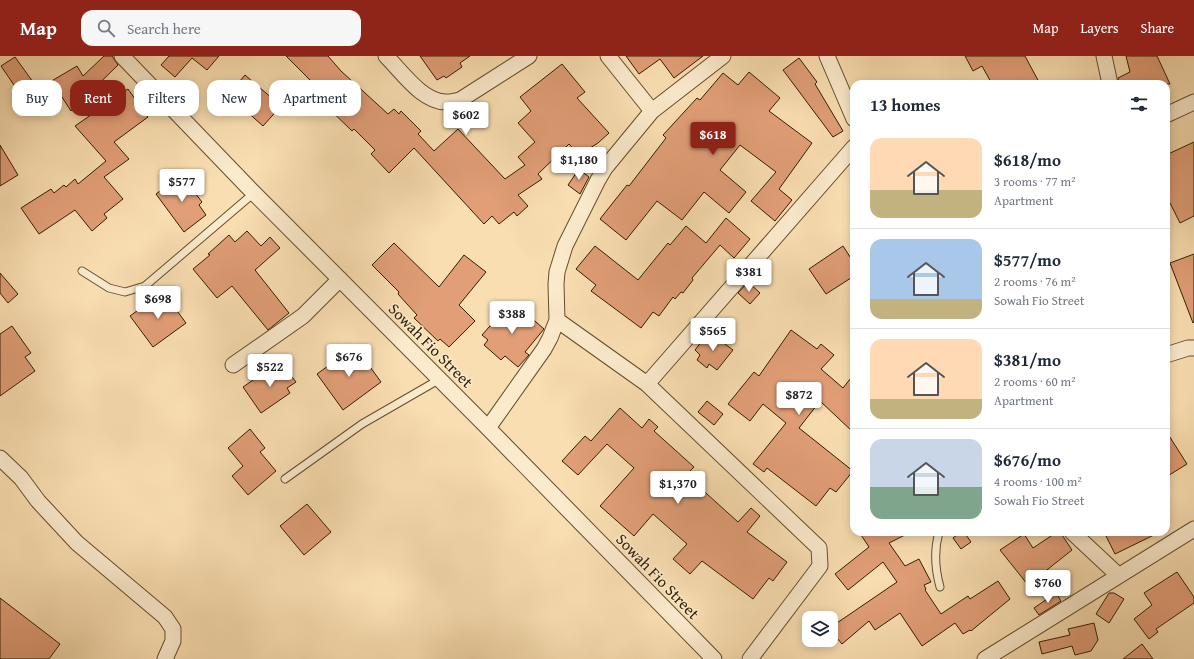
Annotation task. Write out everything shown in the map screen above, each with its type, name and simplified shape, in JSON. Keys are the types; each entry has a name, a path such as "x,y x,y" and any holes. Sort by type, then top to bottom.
{"street":[{"name":"Sowah Fio Street","path":"122,56 254,193 440,379 714,659"},
{"path":"386,56 418,90 431,99 446,102 460,100 529,56"},
{"path":"608,56 652,111"},
{"path":"488,428 544,349 550,338 557,320 557,272 565,246 605,168 652,111 723,56"},
{"path":"827,56 850,110"},
{"path":"1104,56 1109,80"},
{"path":"1170,113 1194,102"},
{"path":"647,384 850,152"},
{"path":"233,365 304,316 340,279"},
{"path":"557,320 647,384 819,548 820,566 750,659"},
{"path":"1170,354 1188,348 1194,348"},
{"path":"0,459 21,478 38,501 77,543 165,617 173,629 173,641 165,659"},
{"path":"984,659 1194,529"},
{"path":"1076,536 1118,575"}],"lane":[{"path":"82,271 109,288 125,292 145,286 254,193"},
{"path":"285,478 362,424 440,379"},
{"path":"938,536 936,569 940,587"}],"building":[{"path":"104,56 112,56 118,65 103,80 70,80 70,109 62,97 62,80 53,80 77,66 83,76"},
{"path":"169,56 219,56 207,70 192,58 175,77 161,65"},
{"path":"286,56 328,56 351,80 310,80"},
{"path":"420,56 470,56 460,63 462,67 446,78 444,76 437,80"},
{"path":"626,56 703,56 674,78 660,59 639,74"},
{"path":"965,56 1025,56 1038,80 990,80 982,66 973,71"},
{"path":"1126,56 1157,56 1168,80 1118,80 1118,78 1130,72"},
{"path":"15,57 32,80 12,80 12,82 1,66"},
{"path":"799,58 817,82 815,84 843,131 833,137 783,70"},
{"path":"562,64 585,92 577,98 609,133 598,143 579,155 569,144 538,174 542,179 518,195 528,206 517,216 514,212 499,224 492,216 484,224 414,148 389,173 371,154 375,150 354,129 352,131 336,116 361,116 361,89 388,114 394,109 399,114 401,111 421,131 418,134 434,151 458,129 505,179 525,165 518,157 535,142 518,123 531,111 520,97"},
{"path":"749,72 780,98 769,111 812,143 779,189 792,200 775,221 751,201 776,172 740,145 720,170 746,192 729,213 704,192 682,220 657,201 626,240 600,219 627,185 629,186 666,138 663,135 697,98 700,100 723,73 738,85"},
{"path":"245,75 251,80 241,80"},
{"path":"128,89 134,97 134,116 148,117 114,142 129,159 104,177 123,199 104,214 107,218 92,231 75,210 39,234 21,208 51,189 54,193 64,185 66,187 75,179 78,184 106,161 75,126 89,116 126,116 126,90"},
{"path":"261,89 269,96 269,116 272,116 263,126 252,116 261,116"},
{"path":"1194,142 1194,216 1180,223 1170,203 1170,153"},
{"path":"0,145 18,175 0,186"},
{"path":"579,169 589,177 580,194 568,185"},
{"path":"181,175 202,202 199,205 206,215 184,232 156,194"},
{"path":"726,218 750,239 734,258 720,245 692,278 693,280 683,293 681,292 675,299 673,297 659,316 653,312 641,328 591,291 596,285 576,269 595,246 638,280 668,243 670,245 686,226 706,243"},
{"path":"247,231 261,246 270,237 280,248 255,270 289,313 268,330 232,286 217,298 193,269 210,255 208,254 229,235 235,242"},
{"path":"394,243 439,287 464,255 486,272 459,305 475,321 449,347 440,339 438,341 414,318 417,315 398,294 399,292 372,265"},
{"path":"843,246 850,257 850,279 826,294 809,269"},
{"path":"1194,254 1194,322 1193,323 1170,263"},
{"path":"0,273 18,294 8,303 0,293"},
{"path":"748,282 760,293 750,304 738,293"},
{"path":"163,292 186,323 153,347 130,316"},
{"path":"512,301 544,329 525,352 529,355 518,367 505,356 501,360 484,345 488,340 482,335"},
{"path":"12,326 31,353 25,357 35,371 0,396 0,334"},
{"path":"791,330 817,349 821,344 834,355 821,369 843,388 850,379 850,429 820,401 799,428 850,469 850,475 836,492 830,488 816,506 767,468 764,472 753,464 786,423 763,404 750,421 728,404 754,372 759,376"},
{"path":"709,332 733,350 717,370 709,364 707,368 697,360 700,355 695,350"},
{"path":"355,346 381,382 343,410 317,374"},
{"path":"282,364 296,382 287,388 290,393 261,413 243,387 266,371 268,374"},
{"path":"707,401 723,414 714,425 698,412"},
{"path":"620,408 642,428 649,419 658,427 654,431 694,467 686,475 738,522 751,508 760,516 747,532 787,562 773,581 769,578 753,599 702,561 690,574 673,559 687,544 653,514 634,536 600,506 634,468 607,444 578,475 562,461 585,436 591,441"},
{"path":"250,429 265,448 260,452 276,471 248,495 232,476 243,466 228,448"},
{"path":"1170,437 1187,464 1170,475"},
{"path":"307,504 331,532 304,555 280,526"},
{"path":"862,536 903,536 889,543 905,566 919,559 931,582 924,585 925,590 941,614 968,596 970,599 998,581 1010,599 971,631 970,630 963,634 955,623 922,646 900,613 875,630 869,621 842,644 838,639 838,622 897,582 883,562 848,590 835,574 869,547"},
{"path":"956,536 967,536 971,542 961,549 953,538"},
{"path":"1021,536 1025,536 1033,548 1051,536 1063,536 1072,550 1028,585 1000,550"},
{"path":"1106,536 1152,536 1115,554"},
{"path":"1177,572 1194,597 1194,603 1156,629 1158,632 1149,639 1134,619 1152,605 1144,593"},
{"path":"1056,593 1061,601 1039,615 1034,608"},
{"path":"1109,593 1114,593 1124,599 1109,623 1096,614"},
{"path":"0,598 60,644 49,659 0,659"},
{"path":"1094,623 1098,640 1091,651 1075,655 1072,646 1042,654 1039,642 1070,635 1068,629"},
{"path":"1142,644 1153,659 1123,659"}]}
